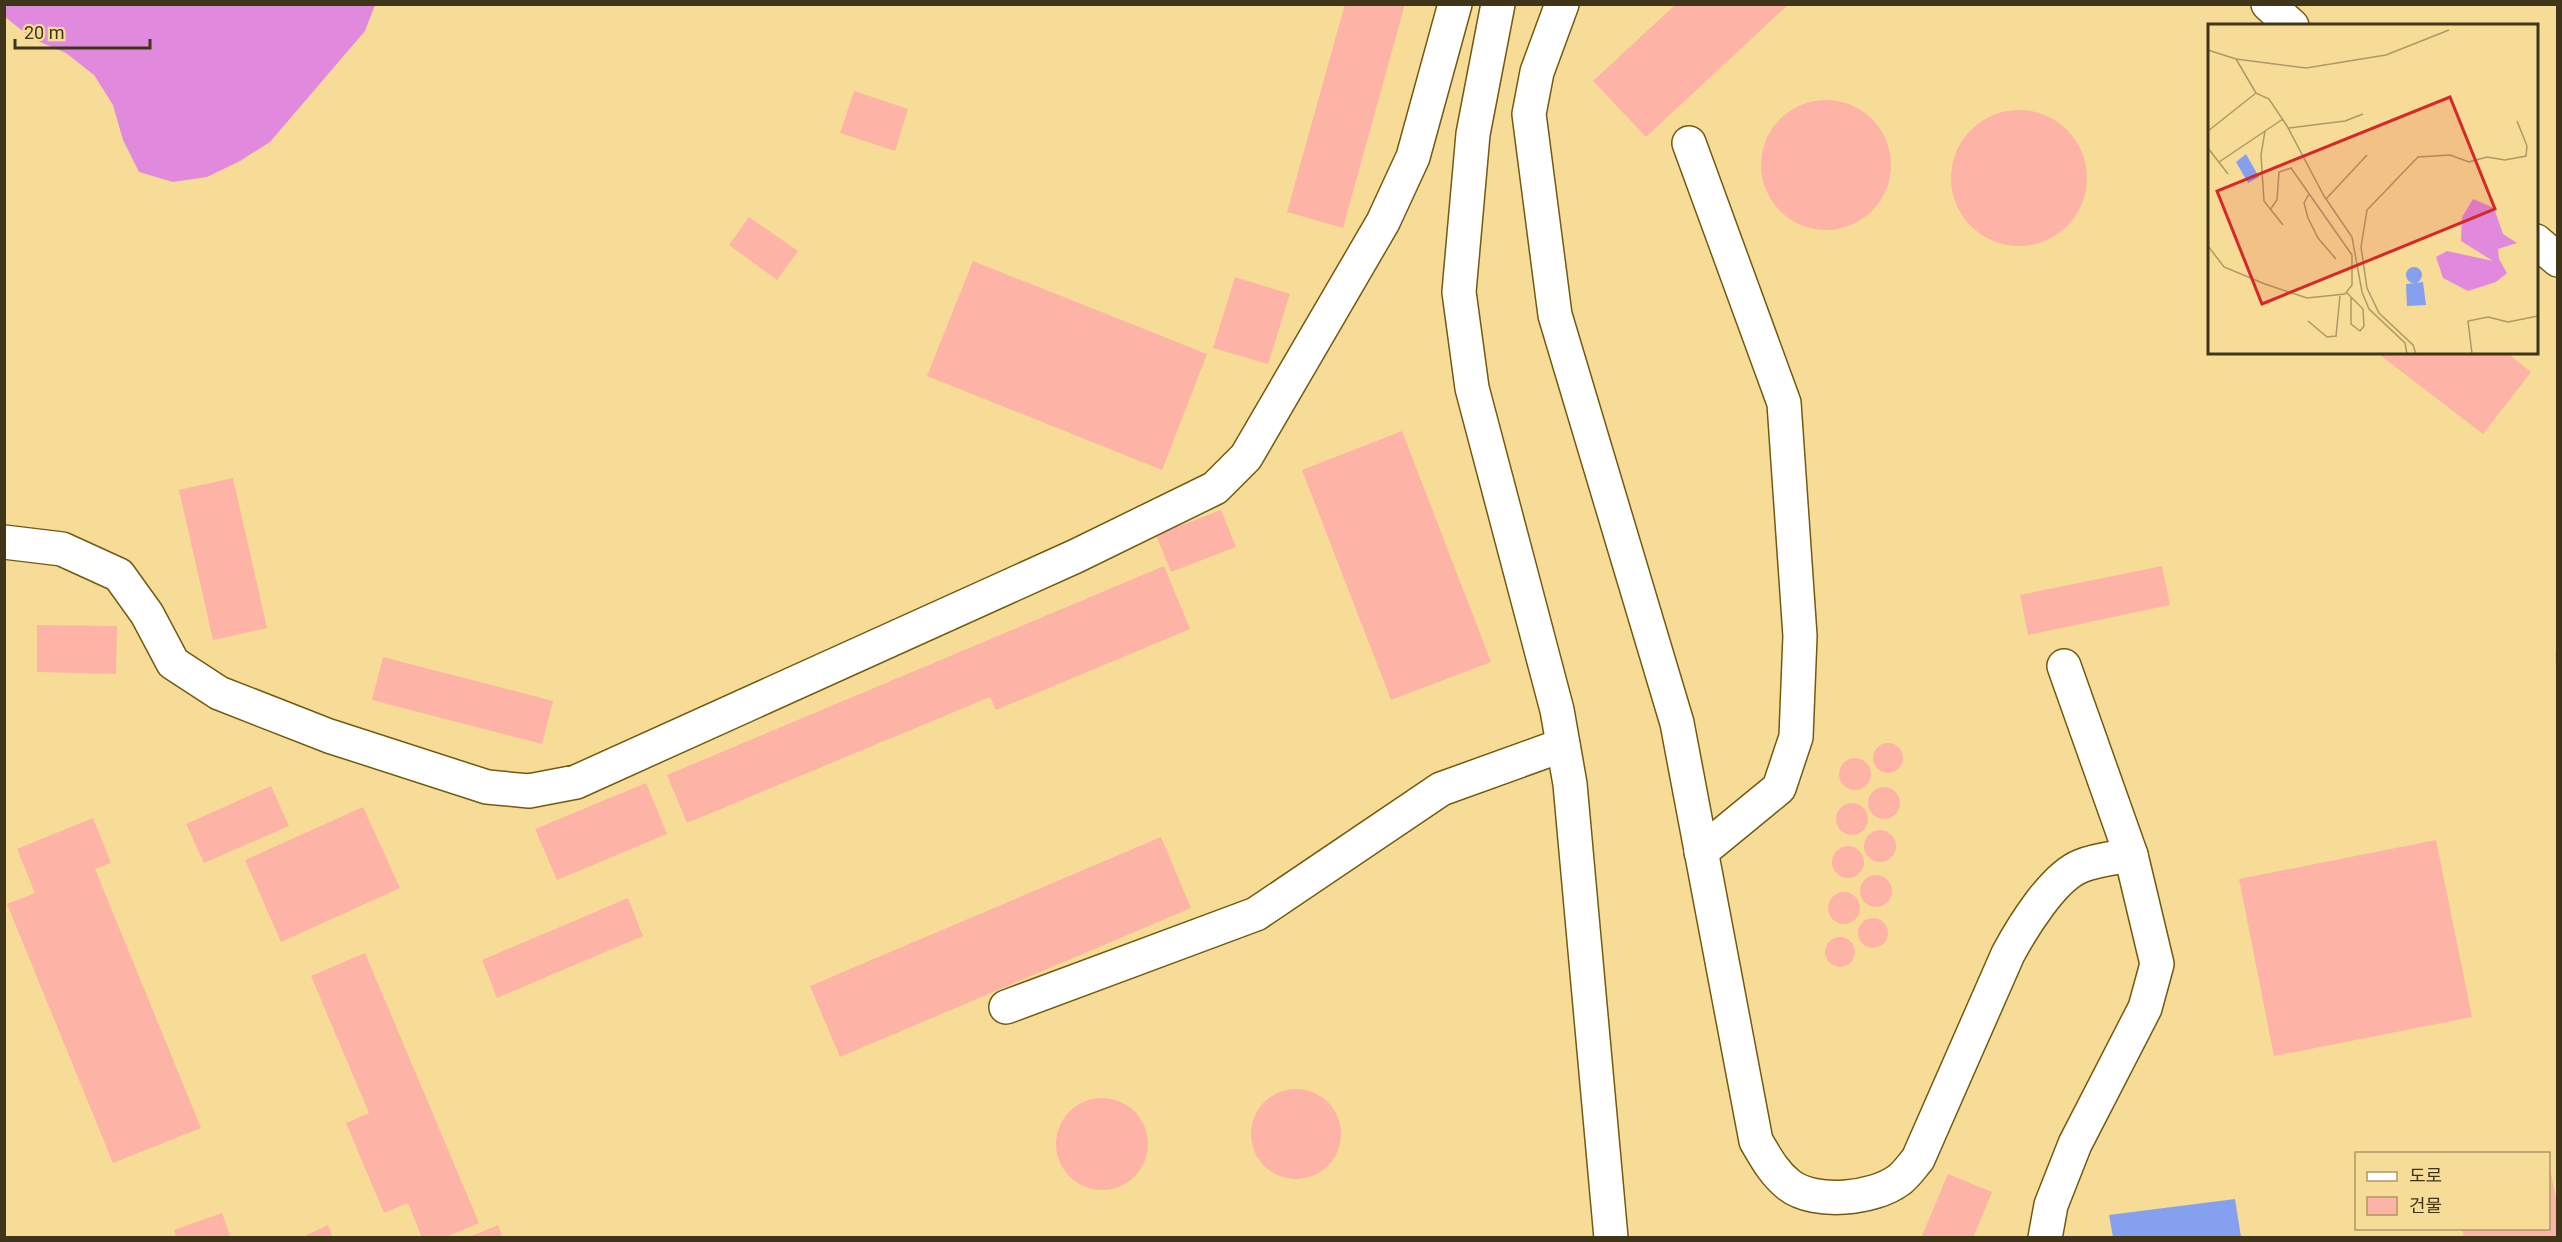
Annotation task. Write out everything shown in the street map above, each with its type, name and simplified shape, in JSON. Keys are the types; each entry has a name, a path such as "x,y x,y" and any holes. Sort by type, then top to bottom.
{"street":[{"path":"4,542 62,549 119,575 147,614 173,663 219,693 329,736 487,787 529,792 576,782 1076,556 1215,488 1245,457 1383,222 1413,157 1455,4"},
{"path":"1498,4 1473,134 1459,292 1472,388 1557,710 1570,784 1611,1238"},
{"path":"1562,4 1537,72 1529,114 1555,315 1677,723 1756,1141 1772,1170 1791,1187 1821,1196 1850,1199 1899,1180 1918,1159 2008,954 2025,922 2053,888 2079,866 2131,855"},
{"path":"2268,4 2290,24"},
{"path":"1689,143 1784,404 1800,636 1796,737 1779,788 1701,852"},
{"path":"2538,243 2558,260"},
{"path":"2045,1238 2051,1205 2075,1144 2145,1008 2157,964 2131,855 2064,666"},
{"path":"1006,1007 1256,914 1441,789 1563,744"}],"shaded area":[{"path":"4,5 375,5 365,31 270,142 240,161 207,177 173,182 139,172 123,140 113,105 94,75 66,53 33,39 5,17"}],"water":[{"path":"2235,1199 2241,1237 2113,1237 2109,1215"}],"building":[{"path":"1345,4 1405,4 1343,228 1287,212"},
{"path":"1676,4 1789,4 1646,137 1593,81"},
{"path":"854,91 908,109 895,151 840,133"},
{"path":"1826,100 1851,105 1872,119 1886,140 1891,165 1886,190 1872,211 1851,225 1826,230 1801,225 1780,211 1766,190 1761,165 1766,140 1780,119 1801,105"},
{"path":"2019,110 2045,115 2067,130 2082,152 2087,178 2082,204 2067,226 2045,241 2019,246 1993,241 1971,226 1956,204 1951,178 1956,152 1971,130 1993,115"},
{"path":"749,217 798,251 777,280 729,245"},
{"path":"973,261 1207,354 1162,470 927,376"},
{"path":"1235,277 1290,294 1268,364 1213,348"},
{"path":"2379,354 2508,354 2531,372 2483,434"},
{"path":"1402,431 1491,662 1391,700 1302,470"},
{"path":"233,478 267,628 213,640 179,490"},
{"path":"1221,510 1236,547 1171,572 1156,535"},
{"path":"1164,566 1190,629 996,710 990,697 687,823 667,775"},
{"path":"2162,566 2170,605 2028,635 2020,595"},
{"path":"37,625 117,626 116,674 37,672"},
{"path":"2557,646 2558,669 2556,669 2555,653"},
{"path":"383,657 553,701 542,744 372,700"},
{"path":"1888,743 1899,747 1903,758 1899,769 1888,773 1877,769 1873,758 1877,747"},
{"path":"1855,758 1866,763 1871,774 1866,785 1855,790 1844,785 1839,774 1844,763"},
{"path":"646,783 667,834 557,880 535,829"},
{"path":"271,786 289,826 204,863 186,824"},
{"path":"1884,787 1895,792 1900,803 1895,814 1884,819 1873,814 1868,803 1873,792"},
{"path":"1852,803 1863,808 1868,819 1863,830 1852,835 1841,830 1836,819 1841,808"},
{"path":"363,807 400,888 281,942 245,860"},
{"path":"93,818 111,863 95,869 201,1128 113,1163 7,904 35,893 17,849"},
{"path":"1880,830 1891,835 1896,846 1891,857 1880,862 1869,857 1864,846 1869,835"},
{"path":"1161,837 1191,908 840,1057 810,986"},
{"path":"2436,840 2472,1017 2274,1056 2239,879"},
{"path":"1848,846 1859,851 1864,862 1859,873 1848,878 1837,873 1832,862 1837,851"},
{"path":"1876,875 1887,880 1892,891 1887,902 1876,907 1865,902 1860,891 1865,880"},
{"path":"1844,892 1855,897 1860,908 1855,919 1844,924 1833,919 1828,908 1833,897"},
{"path":"628,898 643,936 497,998 482,960"},
{"path":"1873,918 1884,922 1888,933 1884,944 1873,948 1862,944 1858,933 1862,922"},
{"path":"1840,937 1851,941 1855,952 1851,963 1840,967 1829,963 1825,952 1829,941"},
{"path":"365,953 479,1223 444,1238 422,1238 408,1203 384,1213 346,1123 369,1113 311,976"},
{"path":"1287,1089 1305,1089 1321,1096 1334,1109 1341,1125 1341,1143 1334,1159 1321,1172 1305,1179 1287,1179 1271,1172 1258,1159 1251,1143 1251,1125 1258,1109 1271,1096"},
{"path":"1102,1098 1119,1102 1134,1112 1144,1127 1148,1144 1144,1161 1134,1176 1119,1186 1102,1190 1085,1186 1070,1176 1060,1161 1056,1144 1060,1127 1070,1112 1085,1102"},
{"path":"2550,1169 2558,1207 2558,1238 2464,1238 2462,1230 2550,1230"},
{"path":"1948,1174 1992,1192 1973,1238 1921,1238"},
{"path":"222,1213 231,1238 177,1238 174,1230"},
{"path":"328,1225 333,1238 300,1238"},
{"path":"498,1225 503,1238 469,1238 469,1237"}]}
